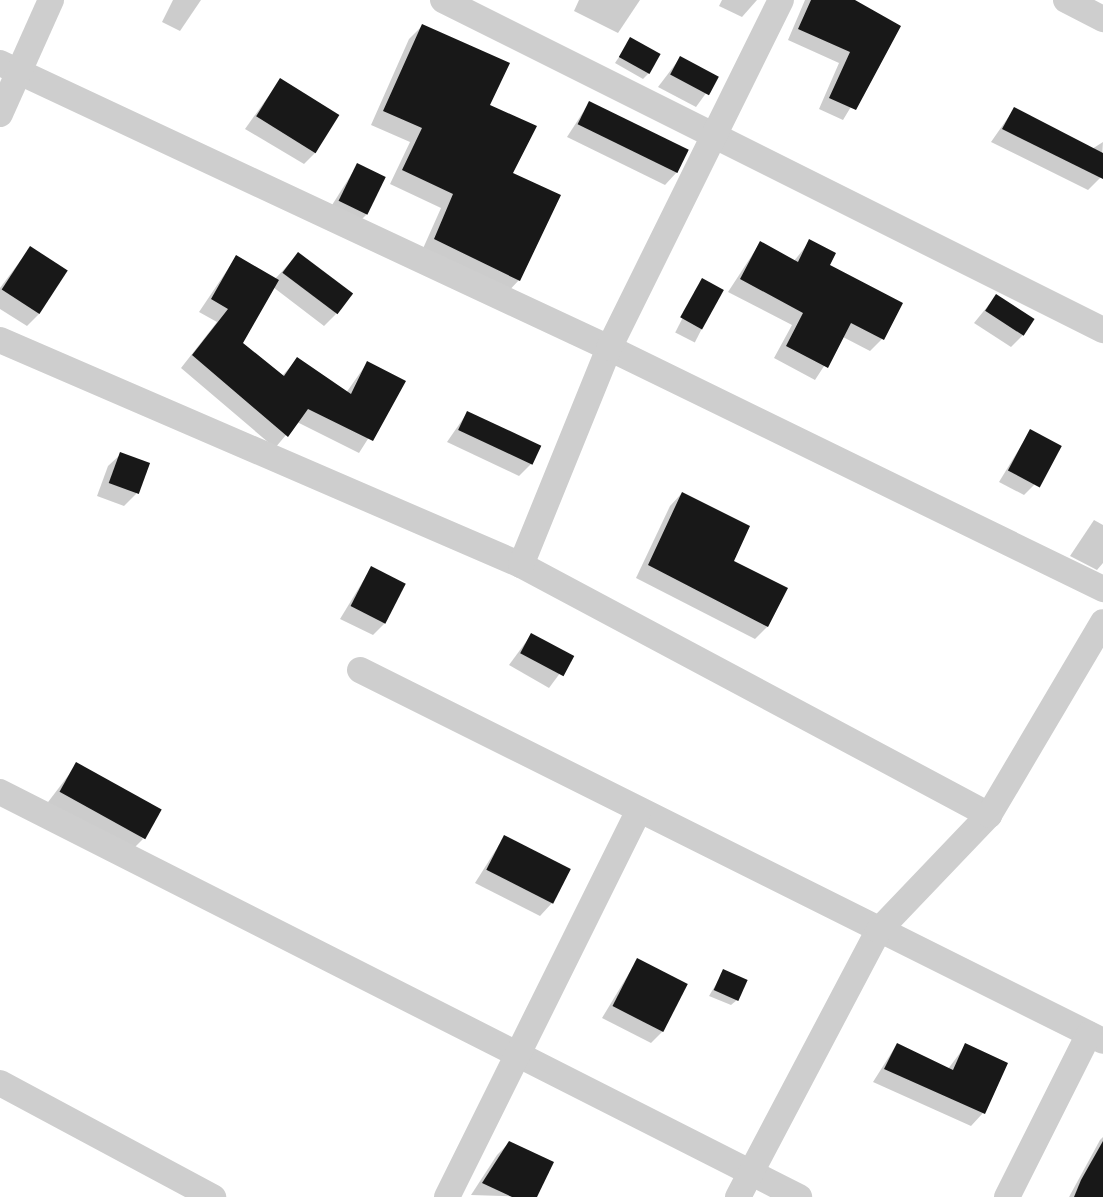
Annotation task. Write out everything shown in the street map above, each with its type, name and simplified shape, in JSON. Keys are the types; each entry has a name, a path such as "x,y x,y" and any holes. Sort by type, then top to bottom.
{"street":[{"path":"0,114 9,67 51,0"},
{"path":"443,0 1103,330"},
{"path":"521,565 609,348 780,0"},
{"path":"1066,0 1103,19"},
{"path":"9,67 609,348 1103,589"},
{"path":"0,340 521,565 989,815"},
{"path":"738,1197 879,930 989,815 1103,622"},
{"path":"360,670 1096,1038 1007,1197"},
{"path":"0,792 800,1197"},
{"path":"447,1197 520,1055 639,810"},
{"path":"0,1083 213,1197"}],"building":[{"path":"811,0 855,0 901,26 856,110 829,98 850,52 798,29"},
{"path":"422,24 510,63 490,105 537,126 513,173 561,195 520,281 434,239 453,194 402,170 422,128 383,111"},
{"path":"630,37 661,54 649,74 619,57"},
{"path":"680,56 719,77 709,95 670,75"},
{"path":"280,78 339,115 316,153 256,116"},
{"path":"589,101 689,150 677,173 578,124"},
{"path":"1014,107 1103,153 1103,179 1002,129"},
{"path":"357,163 386,177 367,215 339,201"},
{"path":"809,239 836,253 830,265 903,303 884,340 851,323 828,368 786,346 803,313 740,279 760,241 798,262"},
{"path":"30,246 68,271 39,314 2,290"},
{"path":"298,252 353,294 337,314 282,273"},
{"path":"236,255 279,280 243,343 284,376 297,357 351,394 367,361 406,381 373,441 308,409 288,437 192,355 228,309 211,299"},
{"path":"702,278 724,290 702,329 680,317"},
{"path":"996,294 1035,319 1024,336 985,311"},
{"path":"467,411 541,446 532,465 458,430"},
{"path":"1030,429 1062,446 1040,487 1008,470"},
{"path":"120,452 150,463 139,494 109,483"},
{"path":"682,492 750,526 734,561 788,588 768,627 648,565"},
{"path":"371,566 406,584 385,624 351,606"},
{"path":"531,633 574,656 563,676 520,653"},
{"path":"76,762 162,810 145,839 60,792"},
{"path":"504,835 571,869 553,904 486,870"},
{"path":"637,958 688,984 663,1032 612,1006"},
{"path":"723,969 748,980 738,1001 714,990"},
{"path":"897,1043 953,1070 965,1043 1008,1063 985,1114 884,1069"},
{"path":"509,1141 554,1162 537,1197 512,1197 482,1183"},
{"path":"1103,1141 1103,1197 1074,1197 1081,1180"}]}
